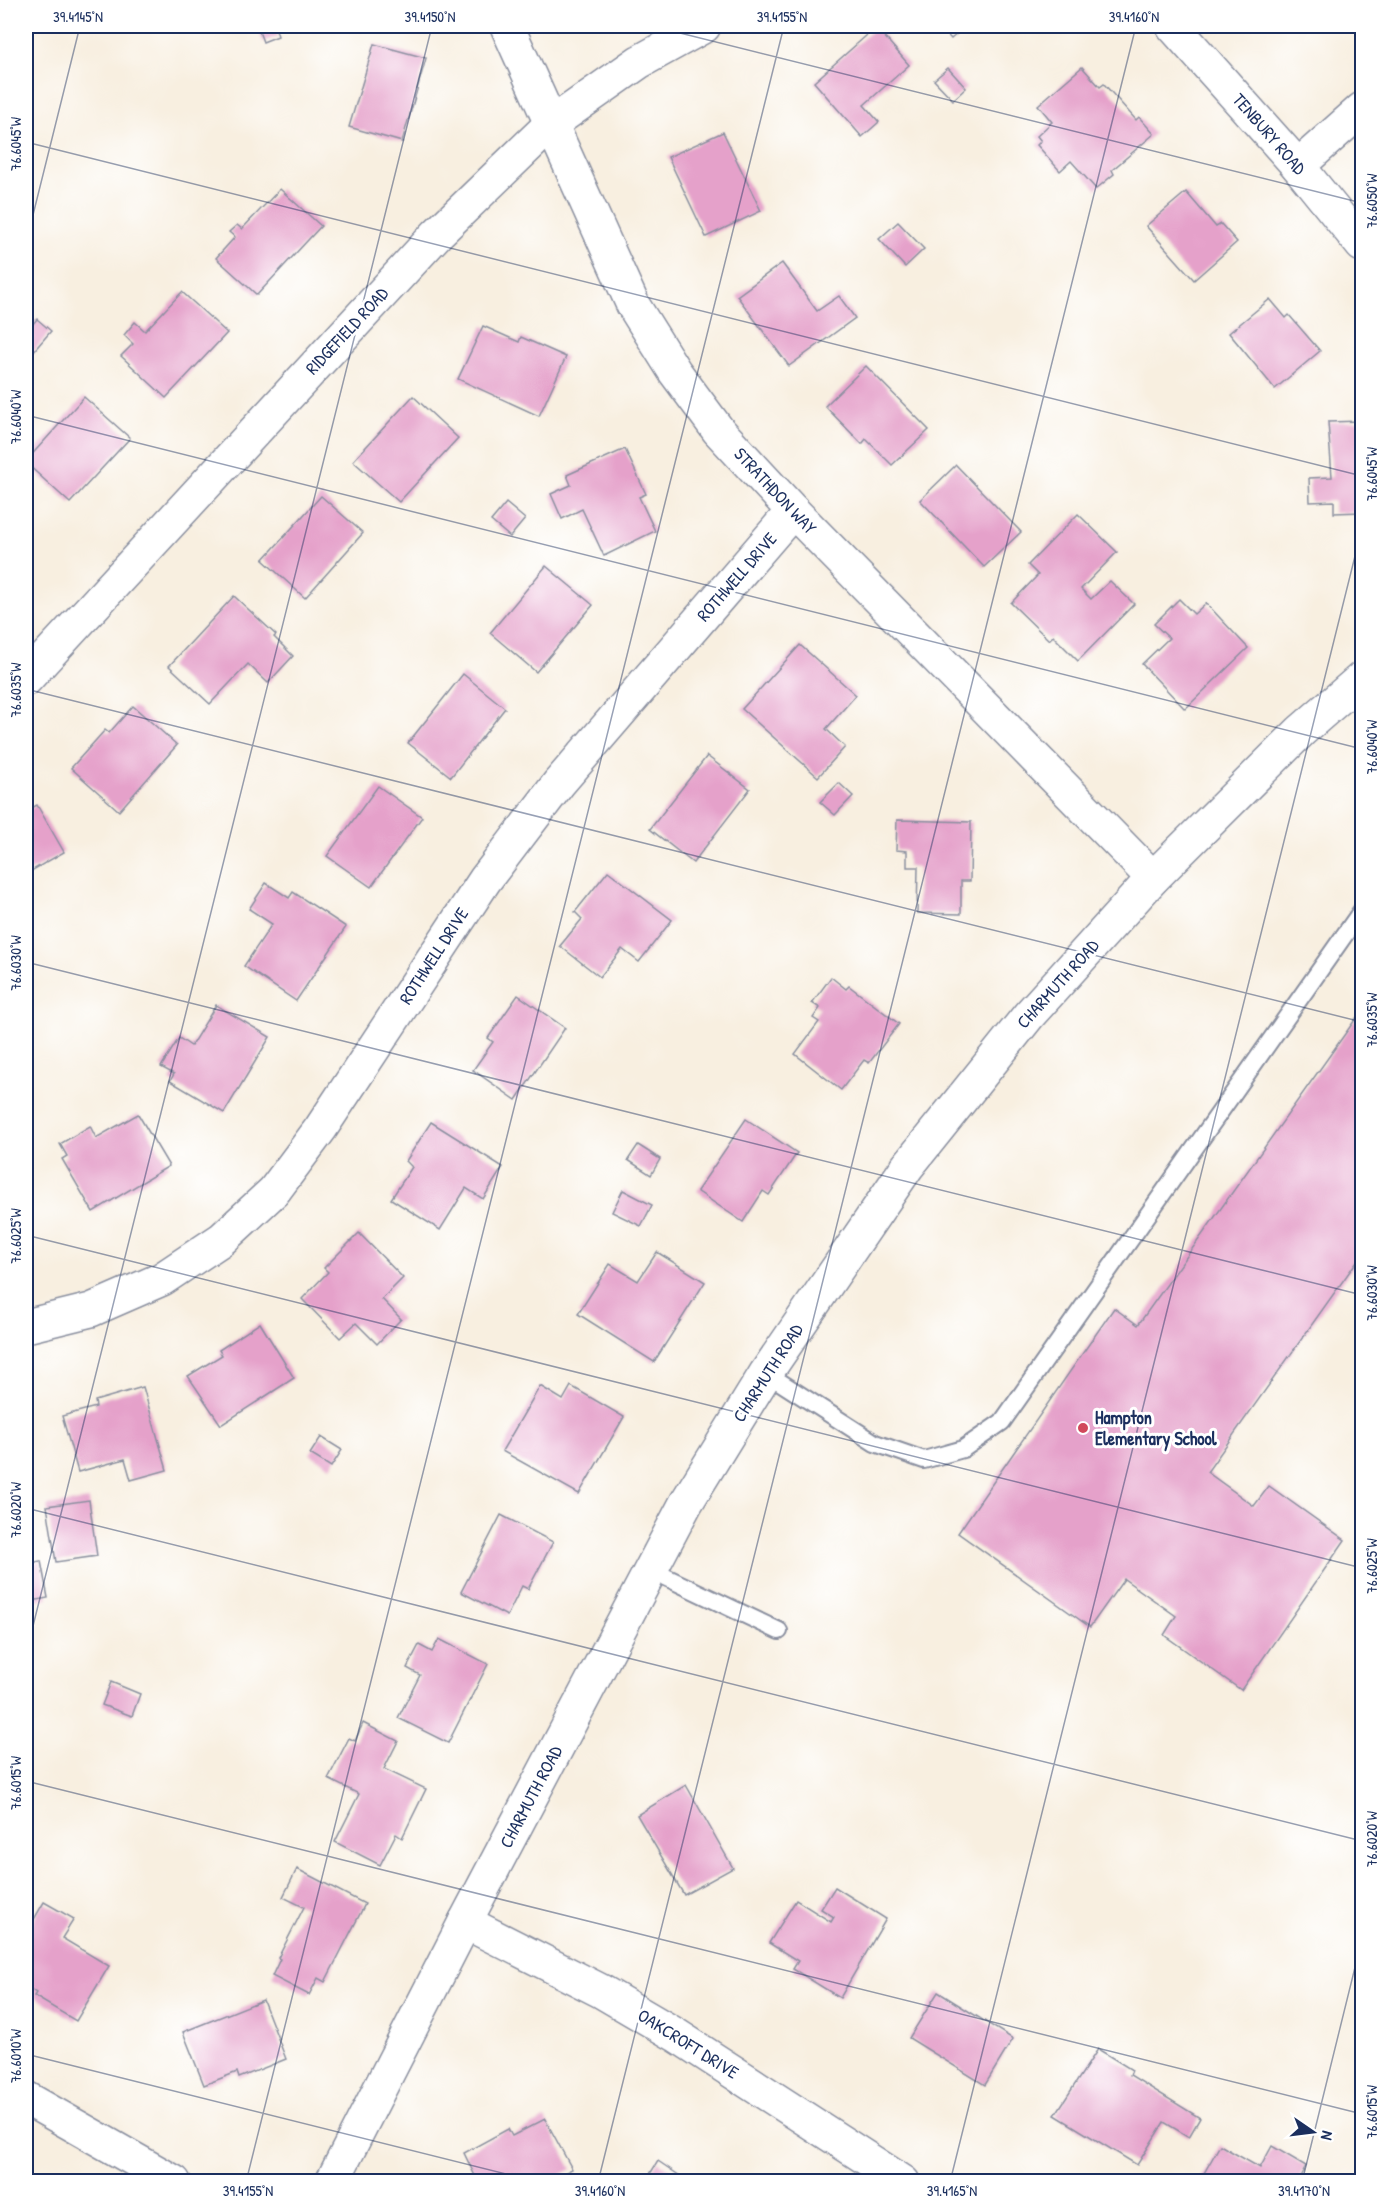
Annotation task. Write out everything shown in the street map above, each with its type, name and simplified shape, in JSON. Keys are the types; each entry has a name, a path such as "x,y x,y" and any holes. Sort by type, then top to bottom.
{"street":[{"name":"STRATHDON WAY","path":"507,26 639,315 675,372 718,430 793,511 1153,878"},
{"name":"RIDGEFIELD ROAD","path":"26,679 438,234 551,124 639,62 704,26"},
{"name":"TENBURY ROAD","path":"1173,26 1298,166 1362,245"},
{"path":"1298,166 1362,109"},
{"name":"ROTHWELL DRIVE","path":"26,1326 91,1310 162,1278 222,1239 274,1191 321,1128 485,879 559,783 793,511"},
{"name":"CHARMUTH ROAD","path":"332,2181 465,1922 686,1503 766,1373 907,1167 1029,1015 1153,878 1301,731 1362,678"},
{"name":"OAKCROFT DRIVE","path":"465,1922 601,1991 676,2035 903,2181"},
{"path":"26,2098 174,2181"}],"lane":[{"path":"766,1373 875,1443 924,1460 963,1449 1002,1422 1362,910"},
{"path":"651,1570 779,1631"}],"building":[{"path":"257,26 275,26 278,36 263,42"},
{"path":"939,26 966,26 951,39"},
{"path":"876,27 909,65 864,105 879,122 862,137 814,82"},
{"path":"374,44 426,58 402,142 349,127"},
{"path":"1082,67 1100,87 1104,84 1136,120 1139,117 1154,134 1112,170 1114,174 1096,189 1071,161 1060,171 1037,145 1041,141 1037,136 1052,122 1038,105"},
{"path":"948,68 966,88 953,100 934,80"},
{"path":"723,132 761,211 706,237 668,157"},
{"path":"280,189 321,226 257,295 216,258 235,237 229,232 237,225 242,229"},
{"path":"1186,192 1216,227 1221,224 1237,242 1194,280 1146,226"},
{"path":"898,222 924,249 905,267 879,239"},
{"path":"782,263 817,311 839,296 855,318 789,366 737,296"},
{"path":"182,292 227,333 166,398 121,356 133,344 124,335 135,322 145,331"},
{"path":"1270,299 1286,318 1289,315 1320,351 1275,389 1229,333"},
{"path":"37,319 51,331 32,353 26,348 26,332"},
{"path":"483,326 519,342 521,337 566,357 539,416 458,379"},
{"path":"866,366 929,430 892,465 866,439 862,444 825,406"},
{"path":"413,396 458,438 399,502 353,461"},
{"path":"84,397 130,438 70,503 26,461"},
{"path":"1362,421 1362,512 1334,513 1334,501 1310,502 1309,478 1332,477 1328,422"},
{"path":"625,449 646,494 639,497 655,531 604,556 582,509 562,519 551,494 571,485 567,475"},
{"path":"956,465 1021,532 984,567 920,500"},
{"path":"321,496 363,533 305,598 263,560"},
{"path":"506,503 525,519 510,537 491,521"},
{"path":"1078,514 1117,552 1081,589 1091,599 1110,581 1134,604 1078,661 1053,636 1049,640 1011,603 1038,575 1028,565"},
{"path":"546,566 593,605 536,672 490,633"},
{"path":"234,596 276,635 274,637 293,656 268,683 248,664 210,704 169,666"},
{"path":"1179,599 1194,614 1206,603 1248,648 1185,709 1142,664 1169,638 1154,624"},
{"path":"800,645 856,695 826,729 845,747 818,777 742,709"},
{"path":"463,674 505,708 451,777 408,743"},
{"path":"133,706 177,745 119,811 71,768 105,730 109,733"},
{"path":"707,756 750,789 693,863 650,829"},
{"path":"839,783 853,796 835,815 820,802"},
{"path":"378,786 422,817 371,887 327,856"},
{"path":"37,805 64,852 26,874 26,811"},
{"path":"897,820 971,822 970,881 961,881 961,914 917,913 918,867 907,867 907,851 896,850"},
{"path":"608,871 672,920 639,962 622,949 600,977 560,946 582,919 575,912"},
{"path":"266,883 289,898 293,892 346,927 296,1001 244,966 272,924 249,909"},
{"path":"831,977 846,989 849,986 899,1024 869,1063 864,1060 841,1090 795,1054 819,1022 813,1018 820,1008 812,1003"},
{"path":"518,995 565,1028 516,1100 473,1070 493,1042 488,1038"},
{"path":"216,1005 270,1037 224,1113 170,1081 174,1074 161,1067 179,1038 191,1046"},
{"path":"1362,1010 1362,1254 1207,1472 1254,1506 1269,1486 1345,1540 1241,1690 1164,1635 1176,1616 1124,1579 1090,1627 958,1533 1114,1308 1138,1325"},
{"path":"138,1114 169,1166 93,1212 62,1159 67,1156 60,1144 90,1126 96,1138"},
{"path":"746,1119 797,1153 769,1195 763,1191 743,1222 697,1191"},
{"path":"431,1122 503,1167 483,1199 466,1188 440,1230 391,1199 412,1167 406,1161"},
{"path":"638,1145 660,1159 651,1175 628,1160"},
{"path":"623,1190 652,1205 641,1226 612,1212"},
{"path":"359,1233 403,1278 382,1299 401,1319 377,1344 356,1323 340,1338 302,1299 328,1272 324,1268"},
{"path":"657,1252 705,1282 654,1362 578,1314 610,1264 638,1281"},
{"path":"260,1323 294,1378 221,1425 188,1376 222,1355 219,1350"},
{"path":"540,1386 563,1400 571,1386 624,1417 579,1494 502,1451"},
{"path":"143,1387 167,1470 131,1480 125,1459 78,1472 62,1416 96,1407 95,1401"},
{"path":"321,1437 342,1450 331,1467 310,1454"},
{"path":"89,1500 97,1556 56,1562 47,1506"},
{"path":"501,1515 553,1542 528,1589 522,1586 507,1616 461,1592"},
{"path":"41,1561 48,1598 26,1602 26,1564"},
{"path":"439,1639 488,1664 448,1743 398,1718 420,1675 407,1668 419,1645 432,1652"},
{"path":"111,1682 140,1694 132,1716 102,1705"},
{"path":"363,1723 398,1741 384,1769 426,1789 402,1838 396,1834 380,1865 335,1842 359,1794 328,1779 349,1738 355,1741"},
{"path":"686,1785 733,1868 684,1895 637,1815"},
{"path":"297,1869 365,1904 325,1982 318,1978 309,1995 272,1976 280,1959 278,1958 304,1907 283,1897"},
{"path":"835,1887 886,1919 840,1998 793,1969 798,1961 769,1943 796,1900 831,1922 834,1917 821,1909"},
{"path":"44,1902 74,1919 62,1938 109,1966 76,2021 34,1996 36,1993 26,1986 26,1933"},
{"path":"938,1992 1013,2039 985,2085 909,2038"},
{"path":"263,2000 286,2059 239,2078 237,2072 204,2085 183,2032"},
{"path":"1098,2049 1132,2070 1130,2075 1200,2118 1189,2137 1164,2122 1137,2165 1055,2115"},
{"path":"545,2119 572,2169 547,2182 478,2182 464,2153 508,2129 512,2136"},
{"path":"1220,2145 1260,2168 1272,2146 1306,2166 1297,2182 1199,2182"},
{"path":"658,2161 689,2182 645,2182"}],"place":[{"name":"Hampton Elementary School","path":"1083,1428"}]}
